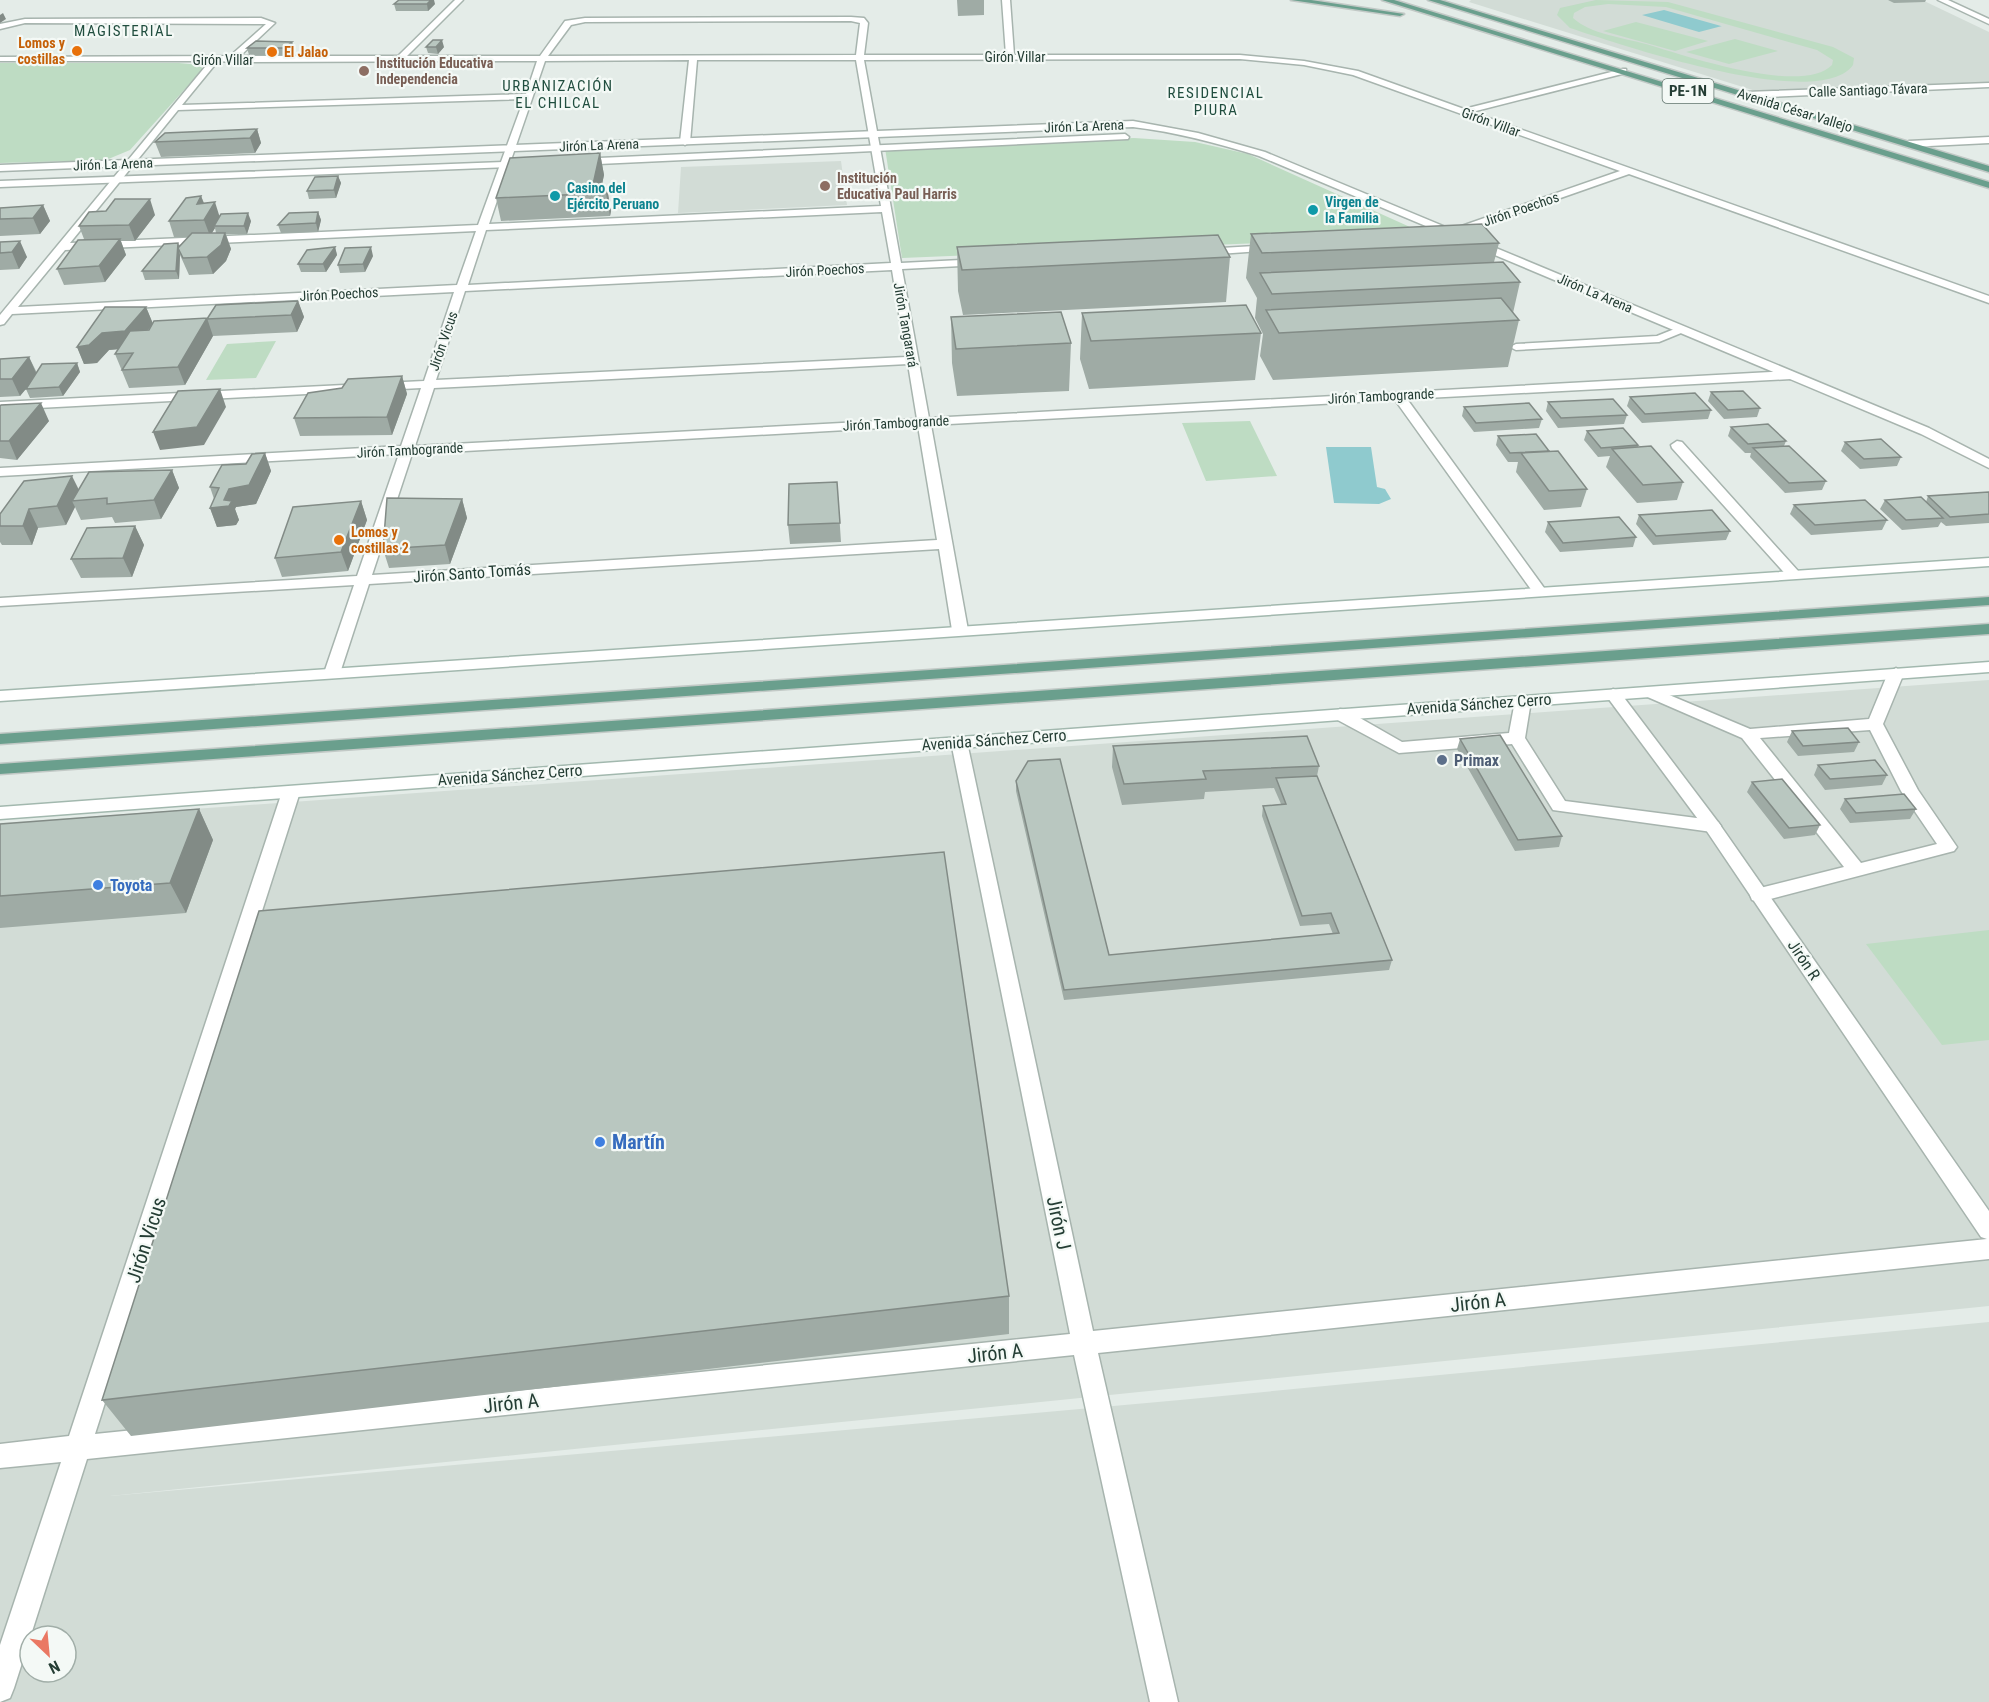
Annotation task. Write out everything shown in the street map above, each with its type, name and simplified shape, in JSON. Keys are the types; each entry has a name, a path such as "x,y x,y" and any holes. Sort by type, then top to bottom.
{"main road":[{"path":"1295,0 1400,14 1494,33"},
{"name":"Avenida César Vallejo","path":"1386,0 1989,185"},
{"name":"Avenida César Vallejo","path":"1432,0 1989,169"},
{"path":"0,739 1989,601"},
{"path":"0,769 1989,629"}],"street":[{"path":"399,59 459,0"},
{"path":"1006,0 1010,57"},
{"path":"1942,0 1989,22"},
{"path":"0,27 25,21 261,20 271,23 231,60"},
{"name":"Jirón Vicus","path":"332,673 428,384 542,59 567,22 861,20"},
{"name":"Jirón Tangarará","path":"861,20 864,23 860,58 960,630"},
{"name":"Girón Villar","path":"0,59 1240,57 1304,63 1354,73 1989,300"},
{"path":"686,142 693,59"},
{"path":"0,322 215,60"},
{"path":"1462,112 1623,71"},
{"name":"Calle Santiago Távara","path":"1746,95 1989,85"},
{"path":"175,108 529,96"},
{"name":"Jirón La Arena","path":"0,168 1133,124 1161,127 1262,154 1924,431 1989,464"},
{"name":"Jirón La Arena","path":"1144,136 1196,136"},
{"name":"Jirón La Arena","path":"564,162 1132,137"},
{"path":"1909,144 1989,140"},
{"name":"Jirón La Arena","path":"0,184 540,164"},
{"name":"Jirón Poechos","path":"1435,238 1629,171"},
{"path":"60,247 886,209"},
{"path":"1191,252 1285,248"},
{"name":"Jirón Poechos","path":"9,311 990,262"},
{"path":"1516,347 1659,339 1682,330"},
{"path":"0,406 912,360"},
{"name":"Jirón Tambogrande","path":"0,472 1791,375"},
{"path":"1398,395 1540,592"},
{"path":"1677,446 1794,575"},
{"name":"Jirón Santo Tomás","path":"0,602 945,544"},
{"path":"0,696 1989,562"},
{"name":"Avenida Sánchez Cerro","path":"0,813 1989,667"},
{"path":"1875,724 1896,674"},
{"path":"1649,692 1748,734 1875,724"},
{"name":"Jirón R","path":"1613,694 1712,826 1989,1230"},
{"path":"1523,701 1517,738 1559,806 1712,826"},
{"path":"1340,714 1399,748 1517,738"},
{"path":"1759,895 1948,847 1910,791 1875,724"},
{"path":"1748,734 1856,869"},
{"name":"Jirón J","path":"959,742 1084,1344 1164,1702"},
{"name":"Jirón Vicus","path":"0,1688 291,792"},
{"name":"Jirón A","path":"0,1456 1989,1249"}],"shaded area":[{"path":"1471,0 1922,0 1989,32 1989,82 1759,92 1469,2"},
{"path":"841,161 847,205 678,213 681,167"},
{"path":"1989,680 1989,1306 110,1496 1180,1400 1989,1322 1989,1702 0,1702 0,823"}],"green space":[{"path":"1596,0 1668,2 1833,47 1854,58 1853,65 1833,78 1801,82 1761,79 1672,59 1570,28 1557,15 1560,8","holes":["1608,4 1666,7 1817,50 1833,60 1832,65 1817,73 1795,76 1770,75 1742,70 1608,35 1588,28 1573,18 1574,13 1585,7"]},
{"path":"1636,22 1708,41 1675,51 1603,31"},
{"path":"1735,39 1778,51 1729,64 1686,52"},
{"path":"0,63 179,63 200,65 203,69 130,150 106,160 0,163"},
{"path":"1134,138 1195,142 1248,154 1430,236 902,258 885,148"},
{"path":"276,341 256,378 206,380 227,344"},
{"path":"1250,421 1277,476 1206,481 1182,423"},
{"path":"1989,930 1989,1040 1942,1045 1866,944"}],"water":[{"path":"1664,10 1722,26 1699,32 1642,15"},
{"path":"1326,447 1371,447 1377,487 1385,489 1391,499 1379,504 1334,503"}],"building":[{"path":"399,0 431,0 427,4 394,4"},
{"path":"433,40 442,40 436,47 426,47"},
{"path":"256,41 292,42 284,48 247,48"},
{"path":"257,129 250,138 155,142 165,133"},
{"path":"600,153 592,189 607,188 606,193 496,198 510,158"},
{"path":"338,176 334,190 307,191 315,177"},
{"path":"201,196 197,204 215,202 204,220 169,221 186,198"},
{"path":"115,199 150,199 129,225 79,226 89,212 106,211"},
{"path":"43,205 33,218 0,219 0,208"},
{"path":"318,212 316,223 278,225 289,213"},
{"path":"248,213 244,226 214,226 221,214"},
{"path":"1482,224 1499,243 1262,253 1251,234"},
{"path":"192,233 225,233 221,245 207,257 183,258 178,248"},
{"path":"1218,235 1230,257 962,270 957,247"},
{"path":"120,239 99,266 57,269 78,240"},
{"path":"20,241 12,252 0,253 0,242"},
{"path":"178,243 176,271 142,271 164,244"},
{"path":"335,247 323,264 298,264 307,250"},
{"path":"371,247 363,264 338,265 345,248"},
{"path":"1503,262 1520,282 1272,294 1260,273"},
{"path":"1501,298 1519,320 1279,333 1266,310"},
{"path":"298,301 291,315 207,319 216,305"},
{"path":"1246,305 1261,333 1091,341 1082,313"},
{"path":"105,307 146,307 125,331 102,333 89,345 77,347"},
{"path":"1061,312 1071,343 956,349 951,317"},
{"path":"207,318 178,367 122,370 133,353 115,354 130,331 149,330 154,321"},
{"path":"29,357 12,379 0,379 0,359"},
{"path":"77,363 59,387 26,389 42,364"},
{"path":"402,376 387,417 294,418 308,393 342,388 348,379"},
{"path":"220,389 197,427 153,432 178,391"},
{"path":"1743,391 1760,408 1728,410 1711,392"},
{"path":"1695,393 1711,410 1645,414 1630,397"},
{"path":"1613,399 1627,415 1561,418 1548,402"},
{"path":"41,403 9,441 0,441 1,405"},
{"path":"1529,403 1542,419 1476,423 1464,407"},
{"path":"1768,424 1786,441 1748,444 1731,427"},
{"path":"1623,428 1638,445 1601,448 1587,431"},
{"path":"1536,434 1549,451 1510,453 1498,436"},
{"path":"1881,439 1901,457 1864,459 1845,442"},
{"path":"1651,446 1683,482 1643,485 1612,449"},
{"path":"1789,446 1826,481 1789,483 1753,448"},
{"path":"1558,451 1587,489 1549,491 1521,453"},
{"path":"265,453 249,485 229,489 224,500 232,501 229,506 210,508 219,488 210,487 222,465 246,464 252,454"},
{"path":"172,470 154,500 107,504 107,498 72,501 89,472"},
{"path":"72,476 57,506 29,509 23,526 0,526 0,514 24,481"},
{"path":"837,482 840,523 788,525 789,484"},
{"path":"1989,492 1989,514 1950,517 1928,496"},
{"path":"1921,497 1943,518 1906,520 1885,500"},
{"path":"387,498 462,499 445,545 383,549"},
{"path":"1865,500 1887,520 1815,525 1794,505"},
{"path":"361,501 341,552 275,558 293,507"},
{"path":"1712,510 1730,531 1656,536 1639,515"},
{"path":"1619,517 1636,537 1563,543 1548,522"},
{"path":"135,526 123,558 71,559 87,528"},
{"path":"1848,728 1859,742 1803,746 1792,731"},
{"path":"1500,735 1562,836 1518,840 1460,739"},
{"path":"1307,736 1319,766 1203,771 1206,779 1124,784 1113,746"},
{"path":"1060,759 1109,955 1339,933 1331,913 1302,916 1263,806 1286,804 1276,778 1317,776 1392,960 1064,990 1016,781 1028,761"},
{"path":"1875,760 1887,775 1830,779 1818,765"},
{"path":"1782,779 1820,825 1789,828 1752,782"},
{"path":"1904,794 1916,809 1856,813 1845,799"},
{"path":"199,809 170,883 0,896 0,824"},
{"name":"Martín","path":"944,852 1009,1296 102,1400 259,911"}],"place":[{"name":"Lomos y costillas","path":"77,51"},
{"name":"El Jalao","path":"272,52"},
{"name":"Institución Educativa Independencia","path":"364,71"},
{"name":"Institución Educativa Paul Harris","path":"825,186"},
{"name":"Casino del Ejército Peruano","path":"555,196"},
{"name":"Virgen de la Familia","path":"1313,210"},
{"name":"Lomos y costillas 2","path":"339,540"},
{"name":"Primax","path":"1442,760"},
{"name":"Toyota","path":"98,885"},
{"name":"Martín","path":"600,1142"}],"district":[{"name":"MAGISTERIAL","path":"124,31"},
{"name":"URBANIZACIÓN EL CHILCAL","path":"558,94"},
{"name":"RESIDENCIAL PIURA","path":"1216,102"}]}
